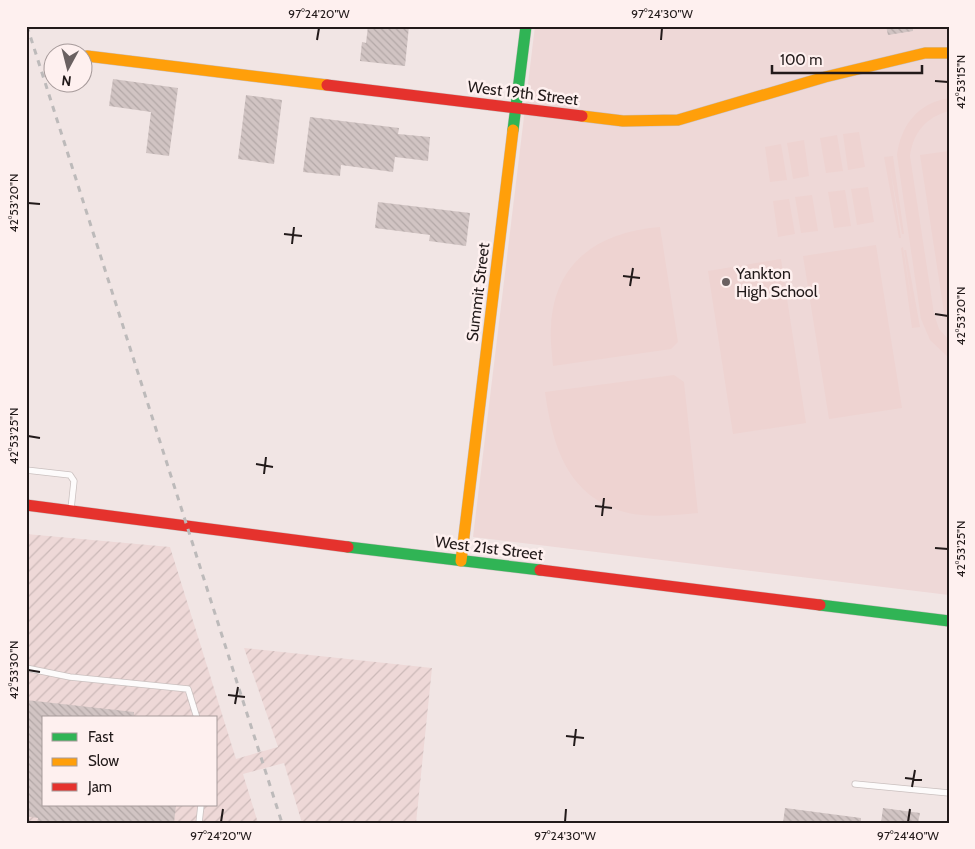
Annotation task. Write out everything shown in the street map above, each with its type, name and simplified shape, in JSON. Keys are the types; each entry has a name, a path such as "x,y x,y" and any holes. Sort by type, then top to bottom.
{"street":[{"name":"Summit Street","path":"461,561 526,26"},
{"name":"West 19th Street","path":"92,57 622,121 678,120 825,77 925,53 949,53"},
{"name":"West 21st Street","path":"26,505 461,561 949,620"}],"lane":[{"path":"26,470 70,475 74,481 70,511"},
{"path":"26,668 70,677 188,689 196,716"},
{"path":"855,784 949,793"},
{"path":"199,823 201,806"}],"shaded area":[{"name":"Yankton High School","path":"535,26 949,26 949,595 473,537"},
{"path":"949,98 949,111 934,117 922,127 914,140 910,156 934,314 939,329 949,340 949,358 930,340 921,319 897,155 902,134 913,117 928,105"},
{"path":"859,132 865,167 848,170 843,134"},
{"path":"837,135 843,171 826,173 820,138"},
{"path":"804,140 809,176 793,179 787,143"},
{"path":"781,144 787,180 770,182 765,147"},
{"path":"949,151 949,319 945,319 920,155"},
{"path":"893,156 904,234 902,234 890,167 901,238 899,238 884,157"},
{"path":"868,187 874,222 857,225 851,189"},
{"path":"845,190 851,226 834,228 828,192"},
{"path":"812,195 818,231 801,233 795,197"},
{"path":"789,199 795,234 778,237 773,201"},
{"path":"660,227 678,342 671,349 553,366 551,332 554,304 570,268 583,254 599,244 638,230"},
{"path":"876,245 902,408 829,419 803,256"},
{"path":"903,247 914,317 904,250 906,250 920,327 912,328 901,248"},
{"path":"781,259 806,423 733,434 708,271"},
{"path":"674,375 684,382 698,513 663,516 628,513 607,505 590,495 577,482 559,450 548,412 545,392"},
{"path":"26,534 170,547 236,759 278,747 244,648 432,668 416,823 302,823 284,763 243,774 258,823 26,823"}],"building":[{"path":"368,26 409,26 405,66 360,61 362,42 366,43"},
{"path":"886,26 913,26 913,31 888,35"},
{"path":"113,79 178,88 169,156 146,153 151,112 109,106"},
{"path":"246,95 282,100 274,164 238,159"},
{"path":"310,117 399,128 398,134 430,137 428,161 395,157 393,172 341,165 340,176 303,172"},
{"path":"378,202 470,213 466,246 429,241 430,235 375,228"},
{"path":"26,700 134,712 134,716 42,716 42,806 176,806 174,823 37,823 38,818 26,816"},
{"path":"785,808 861,818 861,823 783,823"},
{"path":"883,808 920,813 918,823 881,823"}],"railway":[{"path":"27,26 282,823"}],"traffic: fast":[{"path":"513,130 526,26"},
{"path":"348,547 540,570"},
{"path":"820,605 949,621"}],"traffic: slow":[{"path":"582,116 623,121 678,120 825,77 925,53 949,53"},
{"path":"92,57 327,85"},
{"path":"461,561 513,130"}],"traffic: jam":[{"path":"327,85 582,116"},
{"path":"26,505 348,547"},
{"path":"540,570 820,605"}],"place":[{"name":"Yankton High School","path":"726,282"}]}
